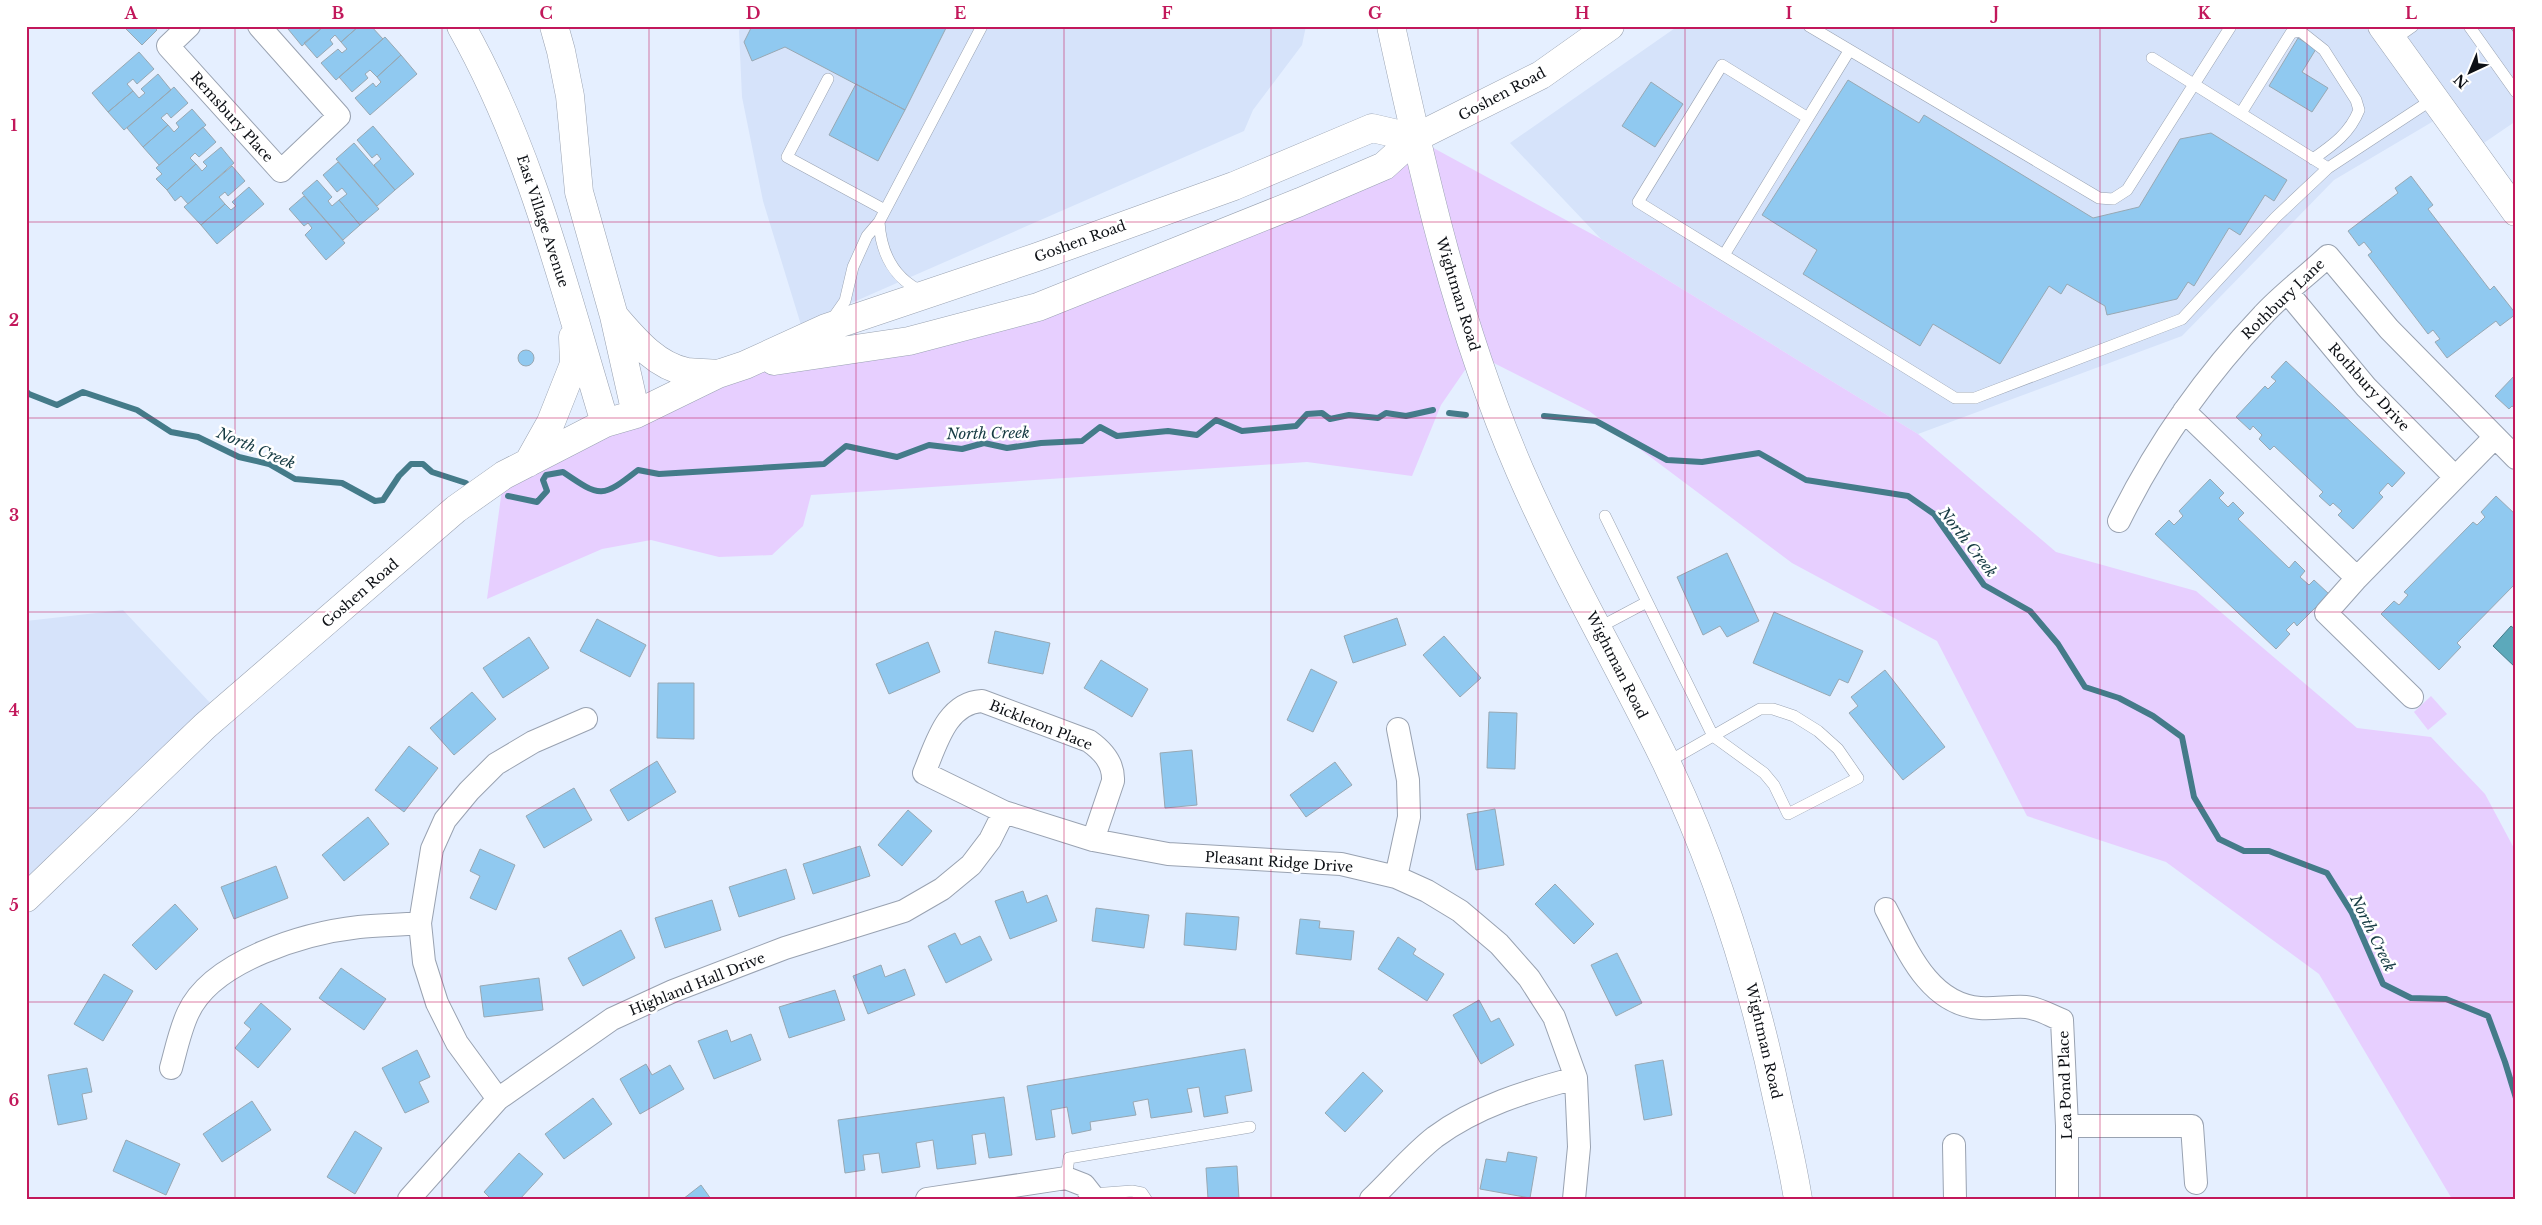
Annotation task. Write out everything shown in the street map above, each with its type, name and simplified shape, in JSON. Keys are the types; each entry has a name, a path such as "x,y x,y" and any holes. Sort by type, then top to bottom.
{"street":[{"name":"Remsbury Place","path":"188,26 168,46 280,171 339,116 259,26"},
{"name":"East Village Avenue","path":"461,26 483,65 514,134 533,184 605,423"},
{"path":"554,26 570,96 578,192 614,316 636,414"},
{"name":"Wightman Road","path":"1392,26 1415,138 1455,292 1496,411 1521,472 1666,763 1702,843 1746,966 1764,1036 1798,1199"},
{"name":"Goshen Road","path":"745,365 909,341 1038,307 1384,166 1415,138 1541,75 1610,26"},
{"path":"2396,31 2433,99 2516,212"},
{"name":"Goshen Road","path":"26,898 204,726 456,509 504,475 605,423 636,414 718,374 745,365 826,328 1234,186 1372,128 1415,138"},
{"name":"Rothbury Lane","path":"2118,521 2141,477 2184,411 2238,342 2264,313 2328,256 2389,329 2494,438 2516,458"},
{"name":"Rothbury Drive","path":"2288,293 2366,387 2455,476"},
{"path":"528,463 551,422 574,364 573,316"},
{"path":"614,316 638,344 657,359 684,371 718,374"},
{"path":"2184,411 2357,578"},
{"path":"2412,697 2326,613 2357,578 2494,438"},
{"name":"Bickleton Place","path":"924,773 944,726 961,708 972,702 982,701 1089,741 1107,757 1114,772 1110,791 1093,840"},
{"path":"498,1099 456,1043 437,1003 424,962 420,923 432,850 445,820 469,791 496,764 533,742 586,719"},
{"path":"1396,877 1409,817 1408,780 1398,730"},
{"name":"Pleasant Ridge Drive","path":"924,773 1004,812 1093,840 1168,854 1341,864 1396,877 1426,891 1460,911 1499,944 1529,978 1554,1017 1576,1078 1580,1147 1574,1199"},
{"name":"Highland Hall Drive","path":"409,1199 498,1099 612,1020 673,991 785,948 904,911 942,889 971,865 990,840 1004,812"},
{"name":"Lea Pond Place","path":"1886,910 1918,968 1936,990 1961,1004 1979,1008 2028,1007 2062,1020 2067,1126 2067,1199"},
{"path":"171,1068 188,1012 207,988 228,972 266,951 305,938 358,927 420,923"},
{"path":"1371,1199 1434,1138 1463,1119 1516,1094 1576,1078"},
{"path":"2067,1126 2192,1126 2196,1182"},
{"path":"1954,1145 1955,1199"},
{"path":"927,1199 1066,1178 1084,1185 1094,1197"}],"lane":[{"path":"826,328 845,301 853,267 867,236 879,222 982,26"},
{"path":"1809,26 2099,198 2113,199 2127,190 2231,26"},
{"path":"2469,26 2516,92"},
{"path":"2241,113 2291,33 2300,31 2324,50 2356,100 2359,110 2348,130 2336,143 2313,159"},
{"path":"1724,255 1849,51"},
{"path":"2152,58 2328,168"},
{"path":"1808,118 1722,66 1638,202 1955,398 1975,398 2182,319 2276,217 2328,168 2433,99"},
{"path":"828,79 787,157 885,210"},
{"path":"879,222 880,241 894,270 907,285 927,294"},
{"path":"1605,516 1713,736 1764,773 1774,785 1788,814 1858,778 1838,749 1818,731 1794,716 1774,709 1760,709 1713,736 1666,763"},
{"path":"1598,628 1647,602"},
{"path":"1066,1178 1069,1158 1250,1127"},
{"path":"1094,1197 1132,1191 1142,1193 1146,1199"}],"shaded area":[{"path":"741,26 1306,26 1302,45 1253,110 1244,131 801,325 763,201 742,97 739,31"},
{"path":"1678,26 2516,26 2516,121 2475,149 2454,109 2334,180 2182,336 1918,434 1601,239 1510,143"},
{"path":"1415,138 1601,239 1918,434 2056,552 2196,591 2357,728 2431,737 2485,794 2516,852 2516,1199 2452,1199 2319,974 2166,862 2027,816 1937,641 1792,563 1589,411 1476,354 1441,405 1412,476 1307,462 811,495 803,526 772,555 719,557 651,540 602,549 487,599 504,475 718,374 1038,307"},
{"path":"123,610 213,706 26,886 26,621"},
{"path":"2431,696 2447,714 2428,730 2414,712"}],"water":[{"path":"2511,626 2516,630 2516,668 2493,646"}],"building":[{"path":"123,26 153,26 157,30 142,45"},
{"path":"291,26 324,26 302,46 288,29"},
{"path":"324,26 359,26 341,42 335,35 330,40 333,44 317,58 304,43"},
{"path":"359,26 371,26 383,39 336,80 321,63 338,49 342,53 347,49 341,42"},
{"path":"752,26 947,26 905,110 785,47 752,61 744,42"},
{"path":"2509,26 2516,26 2516,35"},
{"path":"385,37 401,55 377,77 370,70 365,74 368,78 352,92 339,77"},
{"path":"2298,38 2316,49 2302,72 2328,88 2312,112 2269,86"},
{"path":"139,52 154,69 137,84 133,79 127,84 133,91 108,112 92,93"},
{"path":"401,55 417,74 370,115 355,98 373,83 376,87 381,82 377,77"},
{"path":"158,74 171,90 124,130 108,112 133,91 139,98 145,93 141,89"},
{"path":"1848,80 1919,123 1924,115 2093,218 2139,207 2180,139 2211,133 2287,180 2274,201 2265,195 2240,235 2229,228 2194,286 2188,282 2177,299 2107,315 2105,306 2067,284 2061,294 2049,286 2000,364 1933,324 1920,346 1803,274 1817,250 1762,215"},
{"path":"1651,82 1683,104 1655,147 1622,126"},
{"path":"856,84 905,110 878,161 829,135"},
{"path":"174,87 188,103 171,118 167,113 161,118 168,125 143,147 127,128"},
{"path":"192,109 206,125 159,165 143,147 168,125 174,132 179,127 176,123"},
{"path":"373,126 414,174 395,190 374,165 381,159 377,154 372,158 357,140"},
{"path":"203,127 216,142 199,157 195,153 190,158 196,164 167,190 156,179 162,174 156,168"},
{"path":"354,143 395,190 377,206 336,159"},
{"path":"221,147 234,163 188,204 181,196 175,201 167,190 196,164 202,171 207,166 203,162"},
{"path":"338,162 379,209 360,225 339,200 347,194 342,188 337,192 323,175"},
{"path":"232,166 245,181 228,196 225,192 219,197 225,204 201,225 184,207"},
{"path":"2411,176 2433,205 2428,209 2490,290 2494,286 2516,314 2500,326 2496,321 2447,358 2435,342 2440,339 2433,330 2428,334 2368,255 2372,252 2364,242 2359,246 2348,231 2398,193 2395,188"},
{"path":"317,180 332,197 328,201 332,206 339,200 360,225 343,240 302,193"},
{"path":"249,187 264,204 217,244 201,225 225,204 231,210 236,206 232,202"},
{"path":"304,196 345,243 326,260 305,235 312,228 308,223 304,226 289,209"},
{"path":"526,350 534,358 526,366 518,358"},
{"path":"2286,361 2405,473 2392,487 2388,483 2379,493 2383,497 2353,529 2338,515 2342,511 2333,503 2330,506 2319,496 2323,492 2274,446 2270,450 2259,439 2262,435 2253,426 2250,430 2236,417 2265,386 2268,389 2276,381 2271,377"},
{"path":"2516,374 2516,409 2512,406 2509,409 2495,396"},
{"path":"2210,479 2224,493 2219,498 2228,507 2233,502 2244,513 2238,519 2289,568 2295,561 2305,571 2300,577 2309,585 2314,580 2329,594 2297,626 2294,622 2286,630 2290,634 2276,649 2155,534 2169,520 2174,525 2183,516 2179,511"},
{"path":"2496,496 2516,515 2516,583 2457,643 2461,647 2439,670 2381,614 2394,601 2399,605 2408,595 2404,592 2473,522 2477,525 2485,517 2481,512"},
{"path":"1727,553 1759,621 1727,637 1720,626 1703,635 1677,577"},
{"path":"1774,612 1863,651 1848,683 1839,679 1830,696 1753,663"},
{"path":"1397,618 1406,645 1353,663 1344,636"},
{"path":"597,619 646,645 630,677 580,651"},
{"path":"995,631 1050,643 1043,674 988,663"},
{"path":"1444,636 1481,678 1460,697 1423,655"},
{"path":"529,637 549,668 503,698 483,668"},
{"path":"928,642 940,672 889,694 876,664"},
{"path":"1101,660 1148,689 1132,717 1084,688"},
{"path":"1311,669 1337,682 1313,732 1287,720"},
{"path":"1885,670 1945,747 1903,780 1849,713 1858,706 1851,697"},
{"path":"658,683 694,683 694,739 657,738"},
{"path":"472,692 496,719 454,755 430,728"},
{"path":"1489,712 1517,713 1515,769 1487,768"},
{"path":"409,746 438,768 404,812 375,790"},
{"path":"1192,750 1197,805 1165,808 1160,753"},
{"path":"657,761 676,792 628,821 610,790"},
{"path":"1335,762 1352,785 1306,817 1290,795"},
{"path":"574,788 592,820 544,848 526,816"},
{"path":"1495,809 1504,865 1476,870 1467,814"},
{"path":"908,810 932,831 902,866 878,845"},
{"path":"368,817 389,844 344,881 322,855"},
{"path":"860,846 870,876 813,894 803,864"},
{"path":"480,849 515,865 496,910 470,898 480,876 470,871"},
{"path":"276,866 288,898 234,919 221,887"},
{"path":"786,869 795,899 739,917 729,887"},
{"path":"1555,884 1594,924 1574,944 1535,904"},
{"path":"1023,891 1027,903 1047,895 1057,921 1010,939 995,901"},
{"path":"712,900 721,930 665,948 655,918"},
{"path":"175,904 198,929 156,970 132,945"},
{"path":"1096,908 1149,915 1144,948 1092,941"},
{"path":"1186,913 1239,917 1236,950 1184,945"},
{"path":"1300,919 1320,921 1319,928 1354,931 1351,960 1296,954"},
{"path":"621,930 635,958 583,986 568,958"},
{"path":"955,933 961,945 980,936 992,960 946,983 928,946"},
{"path":"1398,937 1416,949 1413,954 1444,974 1427,1001 1378,969"},
{"path":"1617,953 1642,1003 1616,1016 1591,965"},
{"path":"881,965 885,977 905,969 915,995 868,1014 853,976"},
{"path":"341,968 386,999 364,1030 319,998"},
{"path":"104,974 133,991 103,1041 74,1024"},
{"path":"539,978 543,1010 484,1017 480,986"},
{"path":"835,990 845,1020 789,1038 779,1007"},
{"path":"1479,1000 1491,1022 1499,1018 1514,1045 1481,1064 1453,1015"},
{"path":"261,1003 291,1029 258,1068 235,1048 251,1029 244,1023"},
{"path":"727,1030 731,1042 751,1034 761,1060 714,1079 698,1041"},
{"path":"1245,1049 1252,1091 1225,1096 1228,1113 1204,1117 1199,1087 1187,1089 1192,1112 1151,1118 1148,1099 1133,1102 1136,1115 1090,1122 1091,1130 1072,1134 1067,1107 1051,1110 1055,1137 1036,1140 1027,1086"},
{"path":"417,1050 430,1077 419,1082 429,1102 405,1113 382,1068"},
{"path":"1663,1060 1672,1115 1644,1120 1635,1065"},
{"path":"646,1064 652,1075 670,1065 684,1089 640,1114 620,1079"},
{"path":"87,1068 92,1092 82,1094 87,1119 58,1125 48,1075"},
{"path":"1363,1072 1383,1091 1345,1132 1325,1113"},
{"path":"1004,1097 1012,1155 989,1158 985,1133 972,1135 976,1164 937,1169 933,1140 916,1143 920,1167 882,1173 879,1153 863,1155 865,1170 845,1173 838,1120"},
{"path":"593,1098 612,1124 564,1159 545,1134"},
{"path":"252,1101 271,1130 222,1162 203,1134"},
{"path":"355,1131 382,1148 355,1194 327,1177"},
{"path":"126,1140 180,1164 166,1195 113,1171"},
{"path":"1508,1152 1537,1157 1530,1198 1480,1189 1486,1159 1506,1162"},
{"path":"519,1153 543,1174 520,1199 491,1199 484,1192"},
{"path":"1237,1166 1239,1199 1208,1199 1206,1168"},
{"path":"701,1185 711,1199 683,1199"}],"waterway":[{"name":"North Creek","path":"26,391 57,405 83,392 137,410 171,432 198,437 239,457 269,464 295,479 342,483 375,501 383,500 399,476 411,464 423,464 432,472 466,483"},
{"name":"North Creek","path":"508,496 537,502 547,491 543,480 546,475 563,472 586,487 601,491 616,486 638,470 659,474 824,464 846,446 897,457 929,445 962,449 984,443 1007,448 1041,443 1082,441 1100,427 1117,436 1168,431 1197,435 1216,420 1242,431 1296,426 1307,414 1322,413 1330,419 1349,415 1378,418 1386,413 1406,416 1433,410"},
{"name":"North Creek","path":"1449,413 1466,415"},
{"name":"North Creek","path":"1544,416 1596,421 1667,460 1702,462 1759,453 1806,480 1908,496 1934,514 1984,585 2030,611 2058,644 2085,687 2119,698 2153,716 2182,737 2194,797 2219,839 2244,851 2269,851 2327,873 2352,913 2383,984 2411,998 2446,999 2488,1016 2516,1098"}]}
